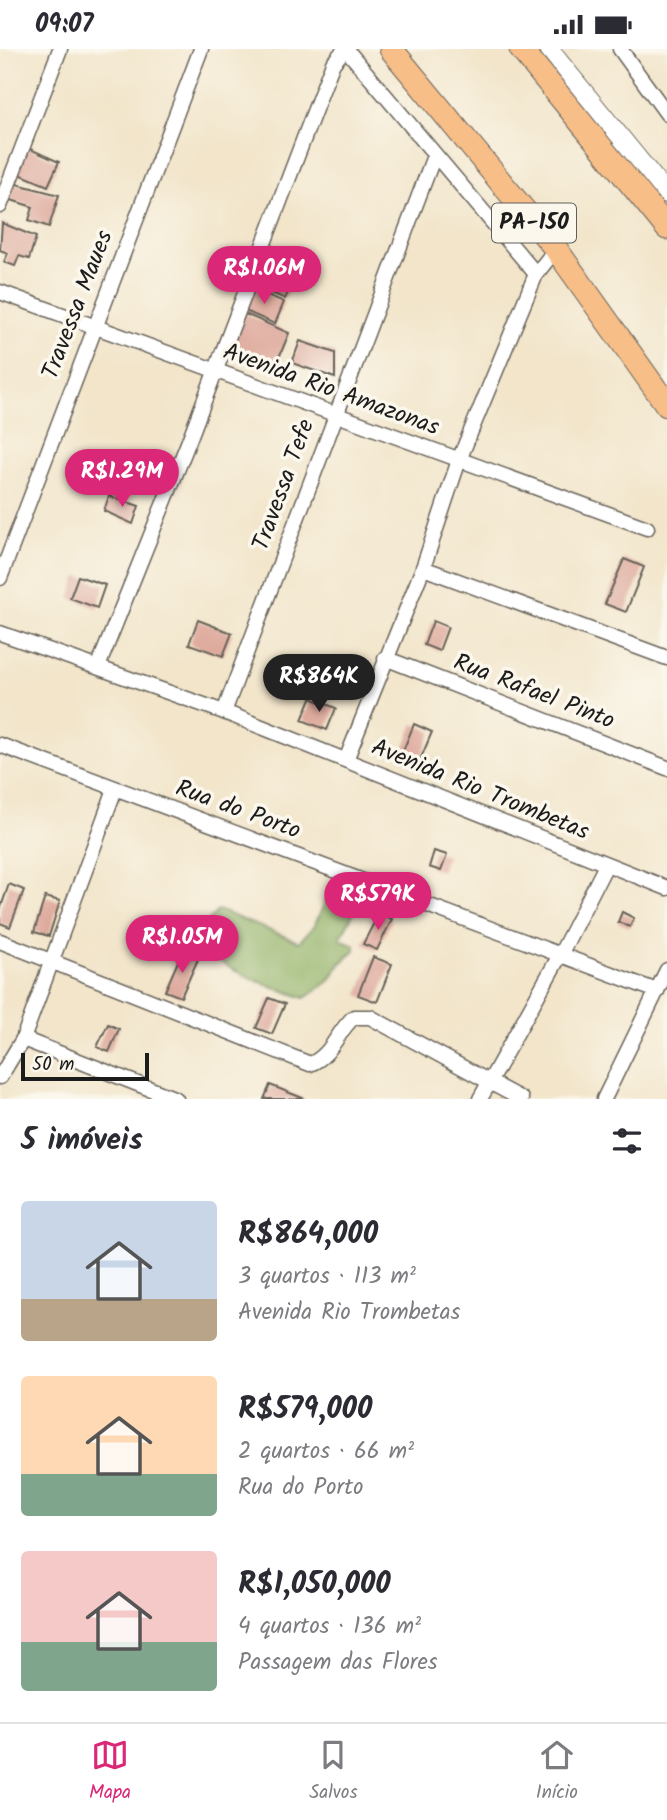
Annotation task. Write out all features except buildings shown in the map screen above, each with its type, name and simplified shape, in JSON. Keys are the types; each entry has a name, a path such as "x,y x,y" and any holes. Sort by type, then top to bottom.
{"main road":[{"name":"PA-150","path":"391,49 556,249 667,405"},
{"path":"410,49 496,156 509,193"},
{"path":"506,49 555,108 583,127"},
{"path":"521,49 583,127 642,182 667,228"}],"street":[{"path":"0,206 60,49"},
{"name":"Travessa Maues","path":"0,578 201,49"},
{"path":"98,667 333,63 346,49 536,274"},
{"path":"549,49 642,182 667,194"},
{"path":"620,49 667,114"},
{"name":"Travessa Tefe","path":"224,712 434,156"},
{"path":"346,760 423,568 460,460 536,274 556,249"},
{"name":"Avenida Rio Amazonas","path":"0,292 647,528"},
{"path":"423,568 667,658"},
{"name":"Avenida Rio Trombetas","path":"0,633 224,712 667,888"},
{"name":"Rua Rafael Pinto","path":"385,658 667,768"},
{"name":"Rua do Porto","path":"0,745 657,991"},
{"path":"0,1077 23,1038 115,789"},
{"path":"480,1099 606,865"},
{"path":"0,941 310,1064 319,1061 348,1022 360,1016 370,1017 521,1099"},
{"path":"604,1099 667,970"},
{"path":"23,1038 176,1099"}],"green space":[{"path":"333,886 361,898 340,939 355,945 355,951 340,964 328,982 305,998 230,968 194,938 218,910 299,942 314,926"}]}
